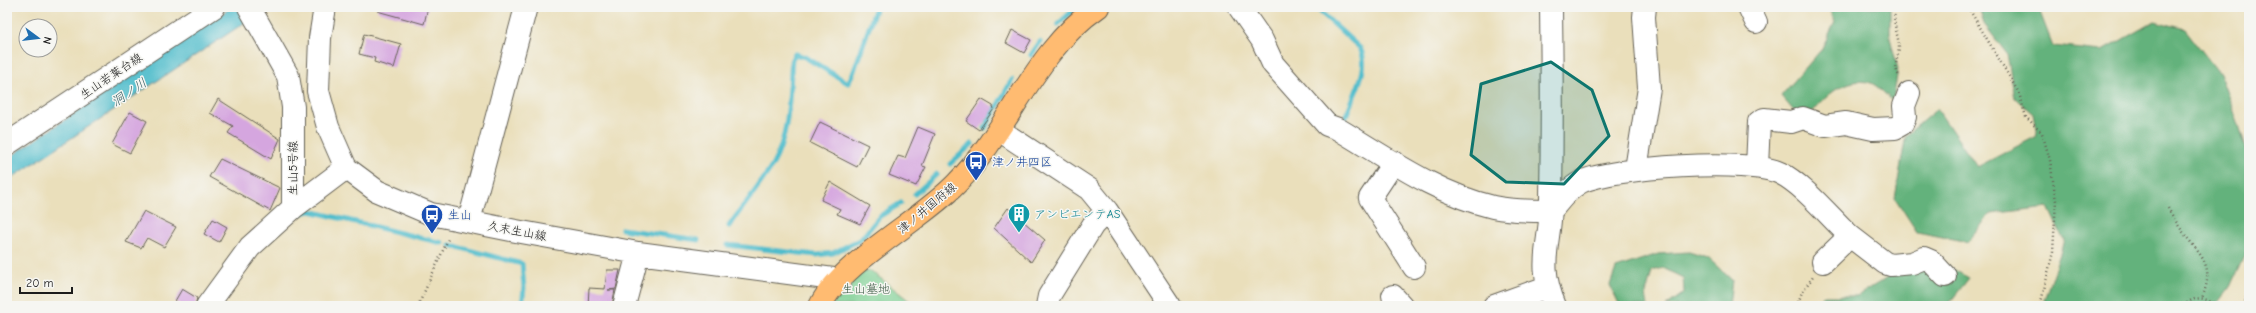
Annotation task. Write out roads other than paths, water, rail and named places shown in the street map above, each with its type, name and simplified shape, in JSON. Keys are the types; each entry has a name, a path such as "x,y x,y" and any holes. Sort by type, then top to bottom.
{"main road":[{"name":"津ノ井国府線","path":"820,306 852,267 926,211 957,184 980,157 999,130 1034,74 1060,39 1098,7"}],"street":[{"name":"生山若葉台線","path":"7,144 214,7"},
{"name":"生山5号線","path":"207,306 250,247 293,208 293,107 288,76 249,7"},
{"name":"久末生山線","path":"325,7 320,38 318,91 328,127 346,168 377,191 431,214 462,220 638,253 841,280"},
{"path":"462,220 526,7"},
{"path":"1239,7 1262,40 1273,64 1327,125 1338,129 1430,183 1475,202 1502,208 1551,211"},
{"path":"1494,306 1551,296 1544,267 1551,211 1551,7"},
{"path":"1636,169 1649,88 1644,17 1646,7"},
{"path":"1757,167 1759,122 1764,119 1791,122 1803,118 1825,126 1846,123 1873,129 1895,128 1902,124 1905,118 1904,106 1909,93"},
{"path":"999,130 1089,189 1107,211 1170,306"},
{"path":"1394,162 1370,198 1414,267"},
{"path":"1551,211 1568,190 1582,182 1603,174 1636,169 1688,166 1757,167 1780,173 1796,184 1850,236 1885,263 1899,266 1924,258 1931,261 1945,276"},
{"path":"293,208 346,168"},
{"path":"1047,306 1049,296 1093,225 1107,211"},
{"path":"1823,262 1850,236"},
{"path":"624,306 638,253"}],"water":[{"name":"洞ノ川","path":"232,7 263,7 250,19 7,181 7,159"}],"waterway":[{"path":"729,226 767,174 778,154 788,114 792,59 795,54 805,57 848,83 854,71 876,7"},
{"path":"1058,24 1077,7"},
{"path":"1315,7 1360,48 1363,57 1362,75 1344,123 1348,125"},
{"path":"1031,55 1040,42"},
{"path":"985,128 1012,80"},
{"path":"950,164 972,144"},
{"path":"915,194 937,174"},
{"path":"727,245 817,255 833,253 861,239 880,216 901,203"},
{"path":"301,213 310,211 442,243"},
{"path":"622,229 698,240"},
{"path":"450,245 522,264 524,288 522,306"}],"place":[{"name":"津ノ井四区","path":"976,182"},
{"name":"生山","path":"432,234"},
{"name":"アンビエンテAS","path":"1019,234"}],"park label":[{"name":"生山墓地","path":"866,289"}]}
